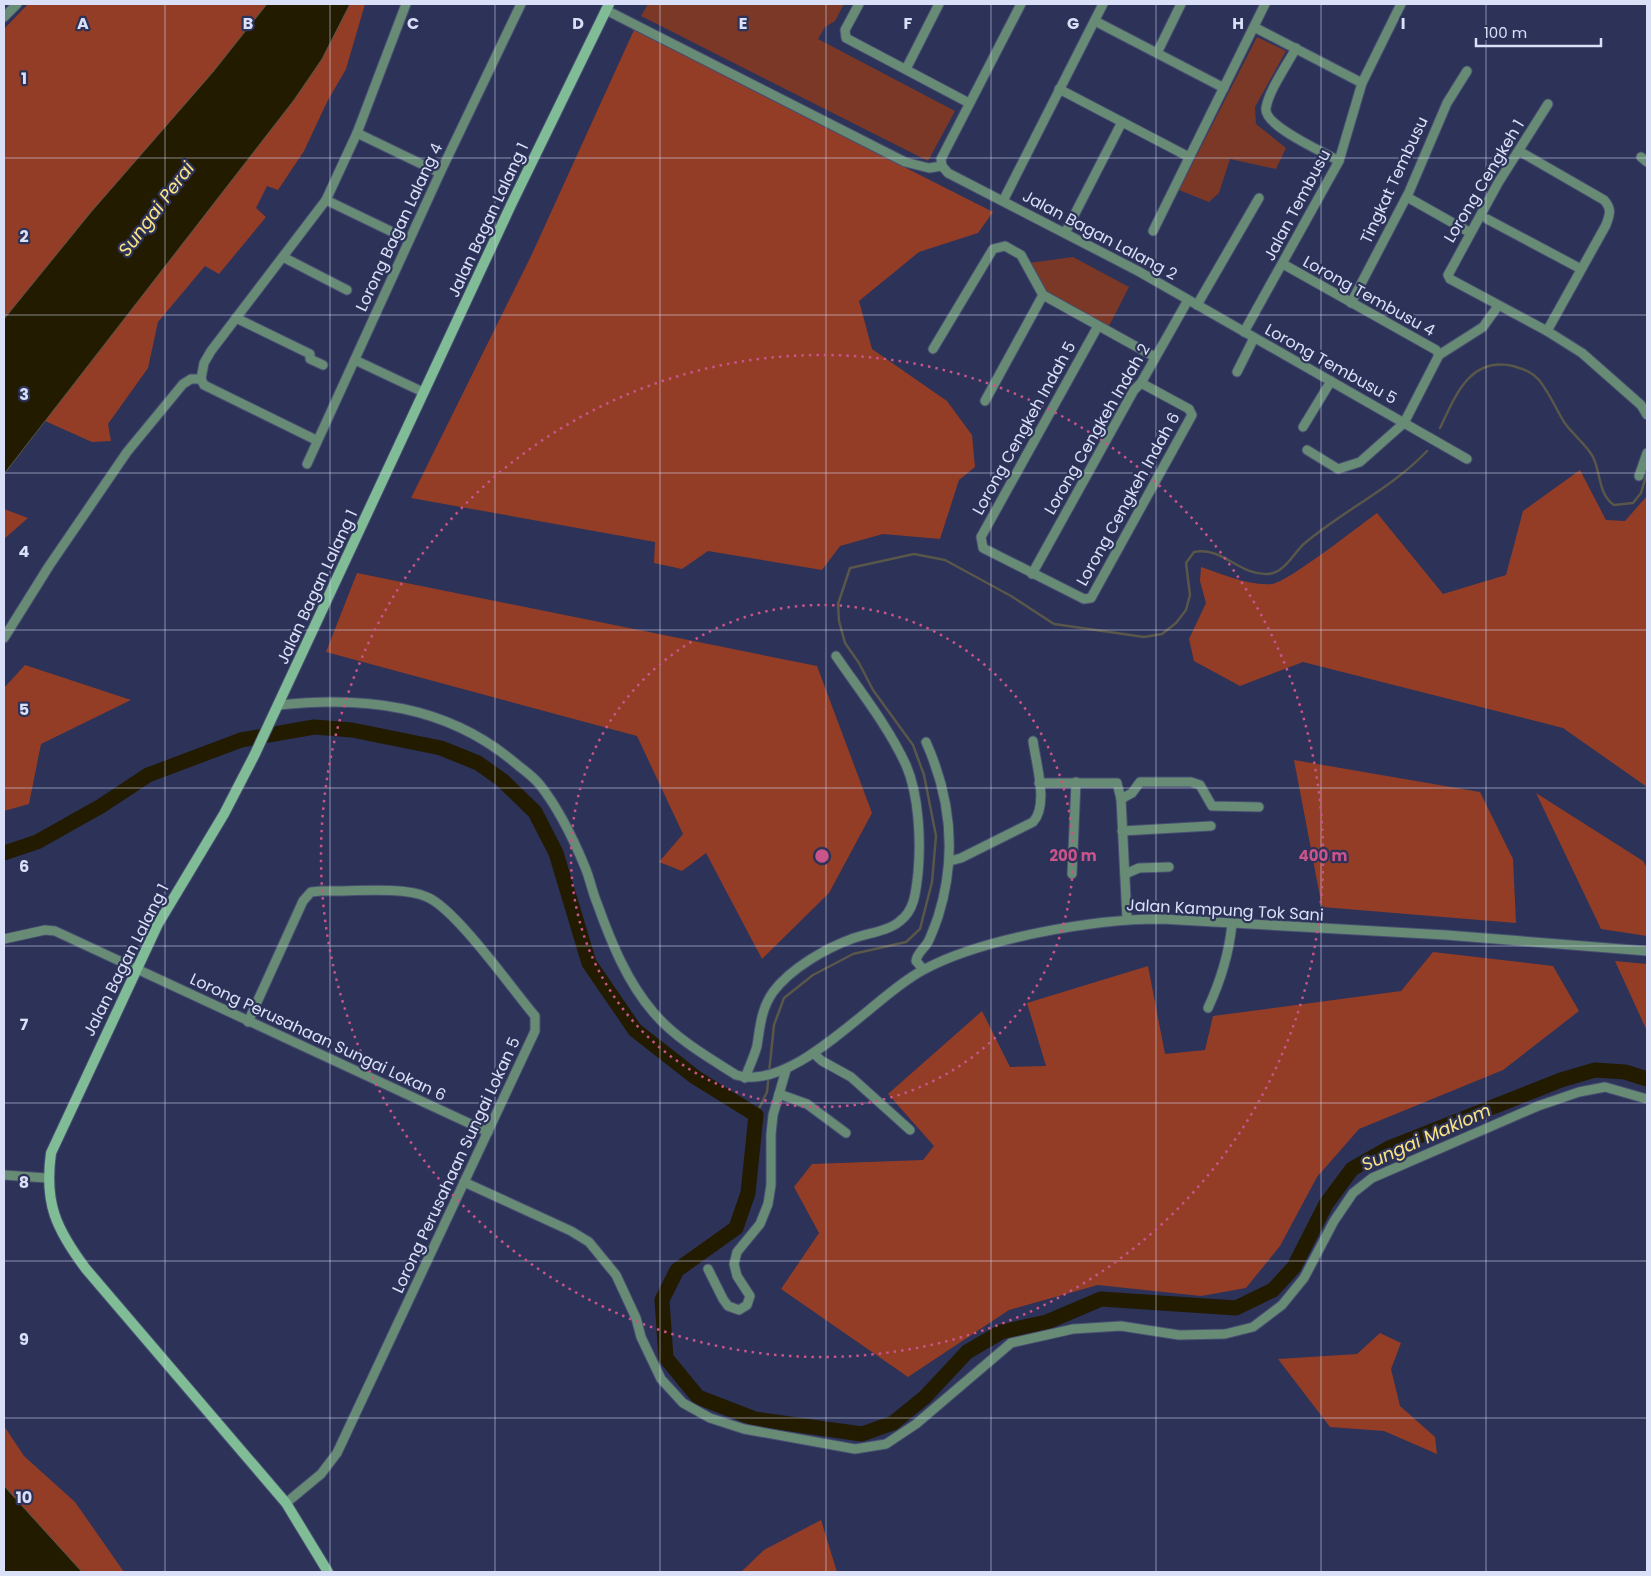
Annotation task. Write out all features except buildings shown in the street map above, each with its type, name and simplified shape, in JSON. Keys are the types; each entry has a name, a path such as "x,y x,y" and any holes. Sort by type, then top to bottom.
{"main road":[{"name":"Jalan Bagan Lalang 1","path":"328,1572 286,1503 76,1255 64,1236 50,1201 47,1178 51,1153 158,924 228,806 278,708 423,392 607,7"}],"street":[{"path":"4,17 17,4"},
{"path":"316,440 204,385 201,379 204,363 326,200 358,133 406,4"},
{"name":"Lorong Bagan Lalang 4","path":"307,464 316,440 355,360 440,173 521,4"},
{"path":"859,4 845,30 846,38 969,102"},
{"path":"906,69 939,4"},
{"path":"607,7 905,162 929,168 942,166 941,159 1021,4"},
{"path":"1003,201 1104,4"},
{"path":"1157,53 1181,4"},
{"path":"1153,231 1266,4"},
{"name":"Jalan Tembusu","path":"1244,332 1339,161 1362,83 1401,4"},
{"path":"1095,21 1224,88"},
{"path":"1254,27 1362,83"},
{"path":"1296,48 1272,93 1266,108 1267,115 1277,127 1339,161"},
{"name":"Tingkat Tembusu","path":"1351,303 1407,197 1446,103 1467,71"},
{"path":"1059,89 1190,157"},
{"name":"Lorong Cengkeh 1","path":"1498,306 1450,280 1448,275 1469,232 1548,104"},
{"path":"1065,233 1122,122"},
{"path":"358,133 440,173"},
{"path":"1519,151 1604,200 1610,208 1610,214 1547,331"},
{"name":"Jalan Bagan Lalang 2","path":"942,166 948,173 1065,233 1244,332"},
{"path":"1407,197 1469,232"},
{"path":"1197,305 1259,198"},
{"path":"326,200 409,240"},
{"path":"1487,219 1581,268"},
{"path":"933,349 992,249 1004,246 1021,254 1043,295 1155,357"},
{"path":"283,257 347,290"},
{"name":"Lorong Tembusu 4","path":"1283,264 1436,350 1439,354"},
{"path":"984,401 1043,295"},
{"name":"Lorong Cengkeh Indah 2","path":"1032,574 1134,390 1141,383 1188,300"},
{"path":"1307,450 1338,469 1360,462 1404,423 1439,354 1483,327 1498,306 1547,331 1582,353 1641,405 1647,415"},
{"path":"236,318 310,354 310,359 323,366"},
{"name":"Lorong Cengkeh Indah 5","path":"1032,574 986,550 981,545 981,537 1098,326"},
{"name":"Lorong Tembusu 5","path":"1244,332 1467,459"},
{"path":"1237,372 1254,338"},
{"path":"355,360 423,392"},
{"path":"4,638 49,566 127,452 183,384 191,379 201,379"},
{"path":"1303,427 1331,381"},
{"name":"Lorong Cengkeh Indah 6","path":"1032,574 1088,599 1096,592 1192,415 1189,409 1141,383"},
{"path":"1639,476 1647,453"},
{"path":"745,1078 757,1046 758,1027 765,1005 774,991 794,972 816,957 852,938 900,922 914,901 920,840 911,781 906,765 880,720 836,656"},
{"name":"Jalan Kampung Tok Sani","path":"278,708 337,703 408,708 459,725 498,749 538,783 561,815 586,869 613,945 637,990 655,1014 681,1038 736,1075 745,1078 754,1078 783,1071 814,1053 923,969 951,957 1016,939 1127,919 1446,935 1647,951"},
{"path":"950,861 961,858 1033,822 1038,817 1042,805 1033,741"},
{"path":"923,969 916,961 917,955 927,944 935,925 942,904 950,861 950,838 943,785 926,742"},
{"path":"1072,874 1076,782"},
{"path":"1121,799 1132,793 1140,782 1191,782 1200,785 1212,806 1259,807"},
{"path":"1039,783 1117,783 1121,799 1127,919"},
{"path":"1122,831 1211,826"},
{"path":"1125,874 1139,868 1169,867"},
{"name":"Lorong Perusahaan Sungai Lokan 5","path":"248,1022 303,901 311,892 408,892 428,897 450,913 535,1016 535,1032 337,1453 322,1474 286,1503"},
{"path":"1208,1008 1220,983 1229,951 1232,924"},
{"name":"Lorong Perusahaan Sungai Lokan 6","path":"4,939 45,930 55,931 488,1132"},
{"path":"814,1053 822,1062 851,1077 910,1130"},
{"path":"708,1269 728,1306 739,1310 747,1305 750,1296 737,1276 734,1264 737,1252 760,1224 768,1204 771,1185 771,1134 783,1071"},
{"path":"464,1182 571,1231 588,1242 616,1275 636,1318 640,1337 661,1379 682,1403 710,1418 744,1429 855,1449 886,1444 916,1424 1012,1344 1073,1329 1122,1326 1179,1335 1224,1334 1253,1327 1282,1305 1304,1278 1334,1221 1353,1193 1372,1178 1538,1106 1579,1092 1605,1087 1647,1099"},
{"path":"778,1094 807,1104 846,1133"},
{"path":"4,1175 47,1178"}],"shaded area":[{"path":"28,4 267,4 213,72 4,319 4,29"},
{"path":"350,4 365,4 346,69 327,102 304,151 278,190 267,186 256,208 266,217 219,274 205,266 158,322 148,368 108,424 111,441 92,442 45,421 294,100 322,59"},
{"path":"648,4 844,4 835,21 825,27 818,39 955,111 928,161 641,16"},
{"path":"634,30 993,212 978,233 919,252 859,301 872,349 947,401 972,435 975,467 959,480 940,539 883,534 840,546 822,570 708,551 682,569 654,563 655,542 411,498 532,254"},
{"path":"1257,37 1286,51 1255,107 1256,124 1286,148 1276,169 1230,159 1219,193 1209,202 1179,190"},
{"path":"1073,257 1129,287 1108,328 1046,294 1029,263"},
{"path":"1580,470 1606,520 1625,521 1647,496 1647,787 1563,728 1303,662 1240,686 1194,661 1189,639 1206,603 1200,581 1201,567 1245,581 1272,584 1308,564 1377,513 1443,594 1506,575 1523,511"},
{"path":"4,509 28,518 4,539"},
{"path":"357,573 817,666 872,813 829,893 762,959 706,853 682,871 659,862 683,834 637,736 326,652"},
{"path":"25,665 131,700 41,744 29,804 4,811 4,688"},
{"path":"1294,760 1480,792 1513,859 1516,923 1322,907"},
{"path":"1536,793 1643,861 1647,868 1647,936 1601,929"},
{"path":"1433,952 1553,966 1579,1011 1503,1070 1359,1129 1317,1177 1280,1246 1246,1288 1201,1296 1098,1285 1009,1310 908,1377 781,1289 819,1233 794,1187 812,1164 923,1160 934,1146 888,1094 982,1011 1010,1067 1046,1066 1027,1003 1148,966 1165,1054 1205,1050 1213,1016 1401,991"},
{"path":"1615,961 1647,964 1647,1031"},
{"path":"1380,1333 1401,1343 1391,1369 1400,1406 1435,1437 1437,1454 1384,1431 1330,1427 1278,1359 1357,1354"},
{"path":"4,1426 24,1456 75,1502 124,1572 82,1572 4,1486"},
{"path":"821,1520 837,1572 741,1572 764,1550"}],"water":[{"name":"Sungai Perai","path":"267,4 350,4 322,59 294,100 4,474 4,319 91,212 213,72"},
{"path":"4,1486 82,1572 4,1572"}],"waterway":[{"path":"1440,428 1458,392 1475,373 1485,367 1498,365 1513,366 1530,372 1543,385 1564,422 1593,457 1602,489 1614,505 1633,503 1641,493 1647,472"},
{"path":"756,1115 767,1092 774,1025 784,998 813,975 853,954 906,942 920,929 932,882 936,836 924,775 913,745 873,690 859,663 845,643 839,621 838,604 850,568 914,554 945,560 1011,596 1054,624 1144,637 1162,634 1176,623 1186,610 1190,595 1186,563 1194,552 1204,551 1213,553 1249,571 1274,573 1284,566 1305,543 1320,531 1383,488 1427,451"},
{"name":"Sungai Maklom","path":"4,853 37,842 101,806 148,775 241,740 314,727 352,730 441,748 478,763 502,780 535,812 556,853 589,963 635,1030 695,1077 756,1115 748,1193 736,1228 677,1270 662,1300 666,1358 698,1397 755,1419 862,1434 893,1423 925,1397 967,1352 1001,1332 1047,1322 1101,1299 1236,1308 1273,1290 1294,1267 1326,1204 1352,1169 1389,1148 1561,1080 1595,1070 1625,1072 1647,1079"}]}
